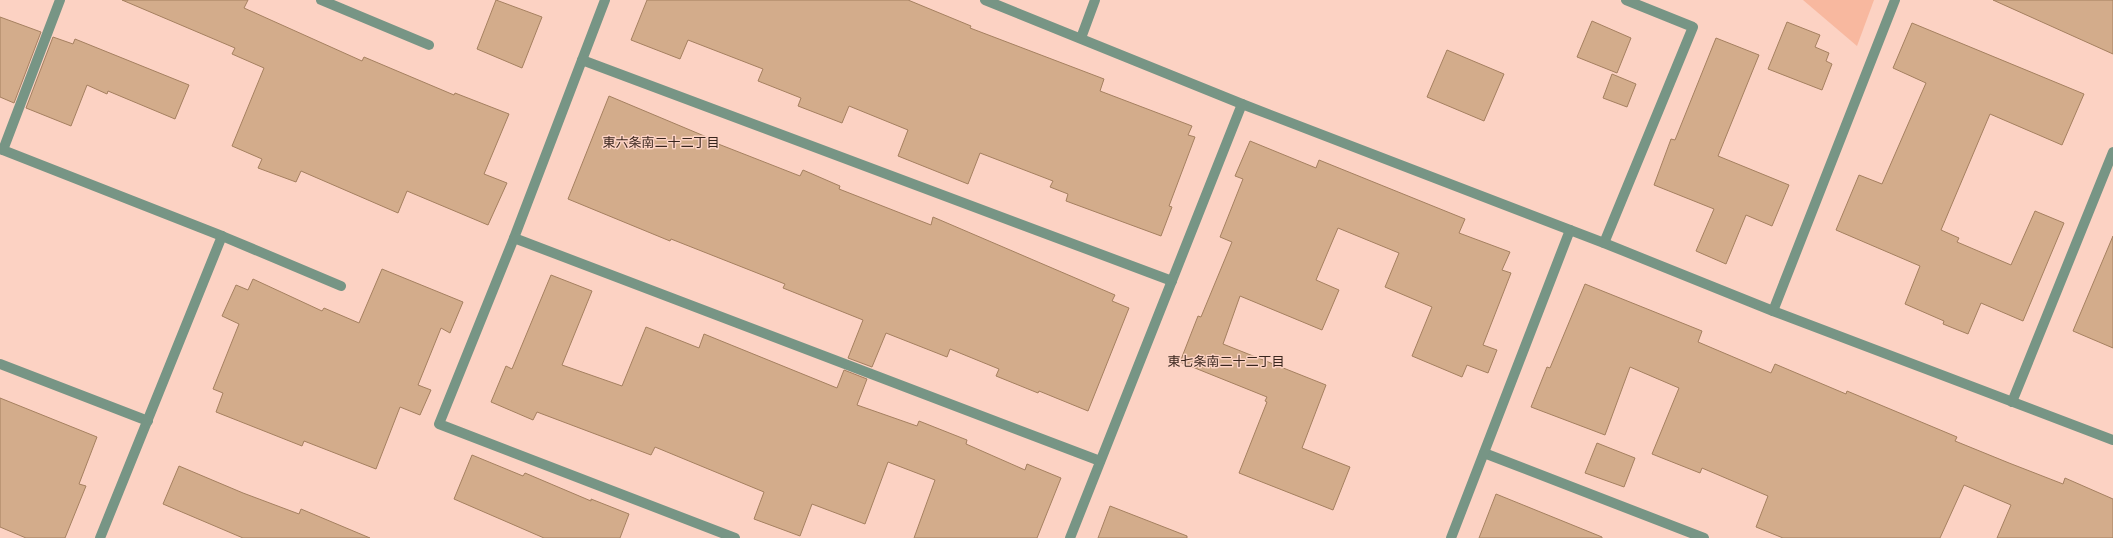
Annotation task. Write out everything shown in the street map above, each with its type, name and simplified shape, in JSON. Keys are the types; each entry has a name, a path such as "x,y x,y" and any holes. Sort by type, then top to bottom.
{"street":[{"path":"60,0 1,149 222,236 341,286"},
{"path":"321,0 429,45"},
{"path":"605,0 514,238 439,424 734,538"},
{"path":"985,0 1242,104 1604,243 1773,311 2113,440"},
{"path":"1081,38 1096,0"},
{"path":"1604,243 1693,27 1626,0"},
{"path":"1773,311 1895,0"},
{"path":"582,60 1172,281"},
{"path":"1070,538 1242,104"},
{"path":"2012,402 2113,152"},
{"path":"1451,538 1570,230"},
{"path":"100,538 222,236"},
{"path":"514,238 1100,461"},
{"path":"0,364 148,421"},
{"path":"1484,453 1704,538"}],"shaded area":[{"path":"1803,0 1874,0 1857,46"}],"building":[{"path":"122,0 248,0 244,8 362,61 364,57 454,95 455,93 509,114 484,174 507,183 488,225 407,191 398,213 301,171 296,182 258,168 262,159 232,146 264,68 232,54 235,48"},
{"path":"496,0 542,17 522,68 477,49"},
{"path":"647,0 908,0 971,26 970,28 1104,79 1100,91 1192,126 1188,135 1195,137 1169,206 1172,207 1161,236 1066,201 1068,194 1050,187 1053,181 980,153 968,184 898,156 908,130 849,106 842,123 798,106 801,98 758,81 763,69 688,40 680,59 631,40"},
{"path":"1993,0 2113,0 2113,54"},
{"path":"0,17 41,32 14,103 0,97"},
{"path":"1592,21 1631,38 1617,73 1577,57"},
{"path":"1787,22 1820,35 1815,47 1829,53 1826,61 1832,64 1822,90 1768,69"},
{"path":"1912,23 2084,94 2062,145 1990,114 1941,230 1959,238 1957,242 2011,265 2035,211 2064,223 2023,321 1981,303 1968,334 1943,324 1944,321 1905,304 1920,266 1836,230 1859,175 1882,184 1926,83 1893,68"},
{"path":"53,37 73,44 75,39 189,85 175,119 108,91 107,94 87,85 71,126 26,108"},
{"path":"1716,38 1759,55 1718,156 1789,185 1772,226 1746,215 1726,264 1696,251 1714,209 1654,185 1671,139 1675,140"},
{"path":"1447,50 1504,74 1484,121 1427,97"},
{"path":"1612,74 1636,84 1627,107 1603,98"},
{"path":"609,96 709,138 708,140 800,176 803,170 840,186 839,189 931,225 933,217 1115,295 1112,301 1129,308 1088,411 1039,391 1038,393 996,376 999,369 950,349 947,357 886,333 872,367 848,358 863,320 783,288 785,284 671,239 670,241 568,199"},
{"path":"1250,141 1316,168 1319,160 1465,219 1459,233 1510,252 1502,270 1511,273 1483,345 1497,350 1488,373 1467,365 1462,377 1412,356 1432,307 1385,287 1399,253 1338,228 1316,280 1339,290 1322,330 1240,296 1223,344 1326,385 1302,448 1350,467 1333,510 1239,473 1267,402 1265,401 1267,397 1180,362 1198,316 1201,317 1232,242 1220,237 1243,179 1235,176"},
{"path":"2113,236 2113,348 2073,331"},
{"path":"382,269 463,302 450,333 441,328 418,385 431,390 420,415 400,407 376,469 304,441 302,446 216,412 223,393 213,389 239,324 222,316 236,285 248,290 253,279 322,311 324,308 359,323"},
{"path":"551,275 592,291 562,365 622,386 646,327 699,348 704,334 837,388 844,370 867,379 857,405 917,426 919,421 967,440 966,444 1025,470 1027,464 1061,478 1037,538 914,538 935,480 888,462 865,524 812,504 800,536 754,519 764,492 655,447 651,455 537,412 533,420 491,402 506,366 512,369"},
{"path":"1585,284 1702,331 1698,342 1771,373 1775,364 1846,394 1847,391 1957,437 1955,441 2009,463 2063,484 2065,478 2113,499 2113,538 1997,538 2011,505 1964,485 1940,538 1783,538 1756,527 1768,496 1702,468 1700,473 1652,454 1679,388 1630,367 1605,435 1531,407 1547,367 1550,368"},
{"path":"0,398 97,437 79,484 86,486 65,538 26,538 0,527"},
{"path":"1597,443 1635,458 1624,487 1585,473"},
{"path":"472,455 523,476 525,473 591,501 591,499 629,514 620,538 544,538 454,499"},
{"path":"179,466 243,493 299,514 301,509 370,538 243,538 163,504"},
{"path":"1496,494 1602,537 1602,538 1479,538"},
{"path":"1110,506 1187,536 1187,538 1098,538"}],"district":[{"name":"東六条南二十二丁目","path":"661,142"},
{"name":"東七条南二十二丁目","path":"1226,361"}]}
